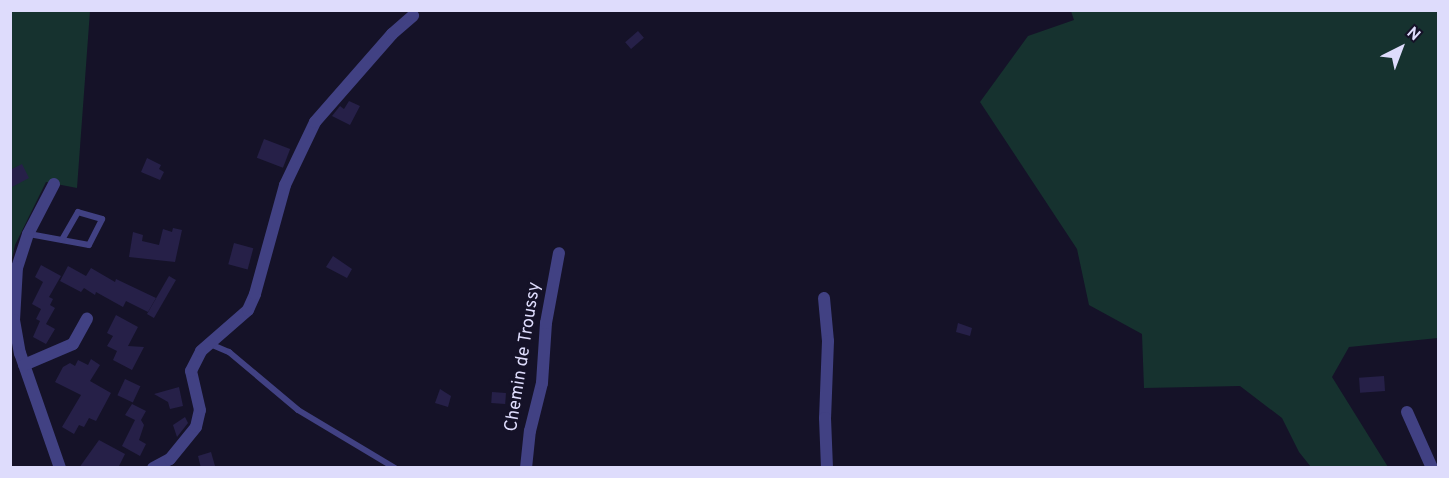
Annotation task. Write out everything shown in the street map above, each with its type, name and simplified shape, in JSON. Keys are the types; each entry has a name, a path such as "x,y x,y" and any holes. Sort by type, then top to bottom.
{"street":[{"path":"153,468 171,464 195,427 200,410 191,371 201,351 248,310 255,294 285,185 315,122 392,34 413,16"},
{"path":"54,184 28,234 17,267 14,320 18,359 60,468"},
{"name":"Chemin de Troussy","path":"526,468 530,431 542,383 546,323 559,253"},
{"path":"824,298 828,341 825,418 827,468"},
{"path":"18,359 73,344 87,319"},
{"path":"1407,412 1432,468"}],"lane":[{"path":"28,234 89,245 102,219 78,212 62,240"},
{"path":"210,344 229,352 298,410 395,468"}],"green space":[{"path":"11,11 90,11 77,188 46,182 15,245 11,263"},
{"path":"1071,11 1438,11 1438,338 1349,347 1332,377 1388,467 1311,467 1299,452 1282,418 1240,386 1144,388 1142,334 1089,305 1077,249 980,102 1028,36 1074,20"}],"building":[{"path":"638,31 644,38 631,49 625,42"},
{"path":"349,101 360,106 350,125 332,116 340,106 344,109"},
{"path":"264,139 290,149 283,168 257,158"},
{"path":"147,158 161,165 159,169 164,172 160,180 141,172"},
{"path":"22,164 29,178 10,188 10,170"},
{"path":"173,228 182,230 175,262 129,257 133,232 143,235 142,241 159,245 163,229 172,232"},
{"path":"234,243 253,248 248,269 228,264"},
{"path":"333,256 352,269 347,278 326,267"},
{"path":"41,265 61,276 49,297 53,299 50,305 55,308 46,324 55,329 46,344 33,337 40,321 36,319 41,309 32,304 43,282 35,277"},
{"path":"68,266 86,276 91,268 115,282 116,279 156,298 148,312 126,301 123,307 84,288 81,292 60,281"},
{"path":"169,276 176,280 154,318 147,314"},
{"path":"116,315 138,327 128,346 144,347 132,370 113,360 117,351 107,346 113,336 107,333"},
{"path":"958,323 972,328 970,336 956,332"},
{"path":"91,359 100,365 90,381 111,393 96,421 89,418 84,427 79,425 74,434 62,427 81,395 55,382 63,367 70,363 75,366 78,360 88,365"},
{"path":"1384,376 1385,391 1360,393 1359,378"},
{"path":"125,379 140,386 133,402 117,395"},
{"path":"179,387 183,406 170,409 168,402 154,394"},
{"path":"440,389 451,396 448,407 435,403"},
{"path":"492,392 506,393 505,404 491,403"},
{"path":"132,404 146,411 141,420 144,425 139,440 146,444 140,456 122,446 135,420 125,415"},
{"path":"185,417 188,423 177,437 173,425"},
{"path":"99,440 125,454 118,468 79,468"},
{"path":"211,452 215,466 201,468 198,456"}]}
